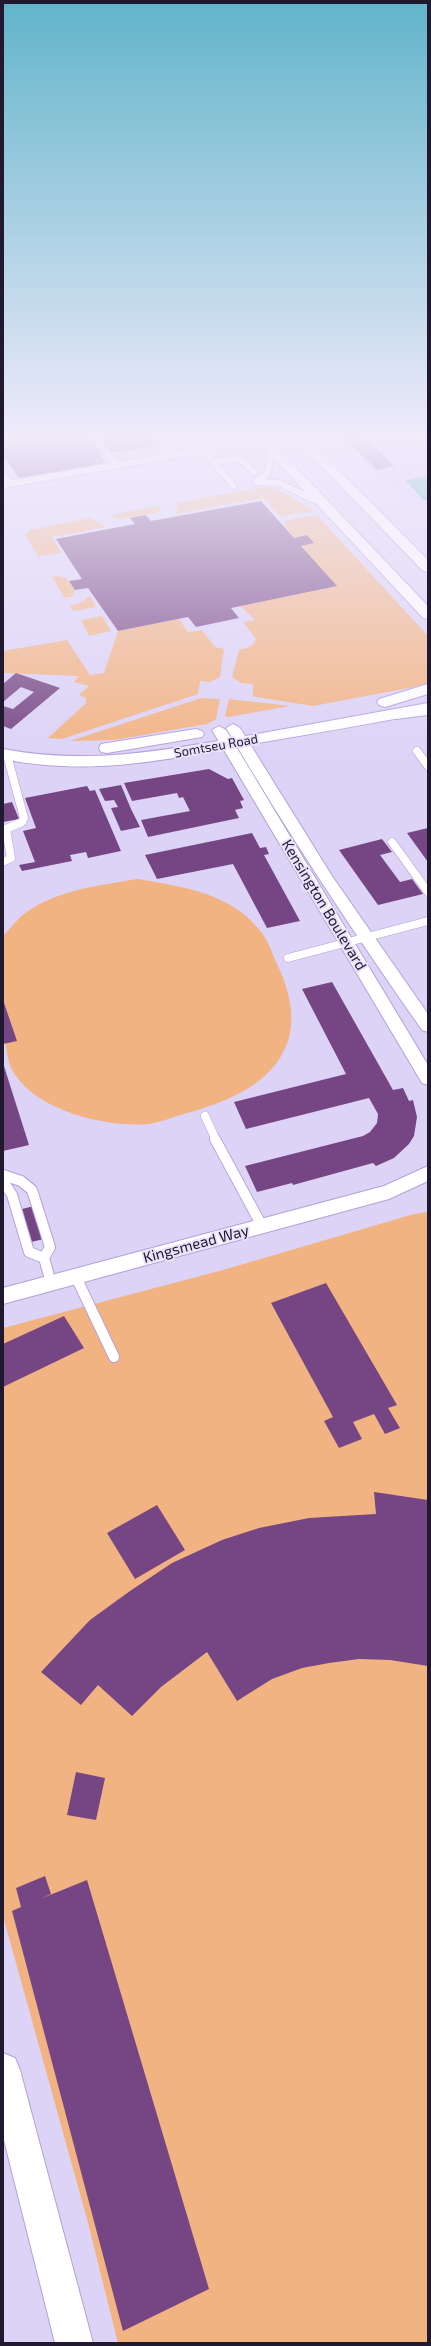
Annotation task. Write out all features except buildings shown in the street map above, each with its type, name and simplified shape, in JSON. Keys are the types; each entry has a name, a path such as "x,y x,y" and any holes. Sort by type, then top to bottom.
{"main road":[{"path":"366,548 428,615"},
{"path":"409,548 428,568"},
{"path":"390,708 428,689"},
{"name":"Somtseu Road","path":"3,739 48,748 77,750 230,736 390,708 428,694"},
{"name":"Somtseu Road","path":"390,708 428,709"},
{"name":"Somtseu Road","path":"5,755 59,763 86,764 145,759 230,736"},
{"path":"3,2070 74,2343"}],"street":[{"name":"Kensington Boulevard","path":"230,736 301,839 365,937 428,1026"},
{"name":"Kensington Boulevard","path":"230,736 346,942 428,1079"},
{"name":"Kingsmead Way","path":"389,1192 428,1173"},
{"name":"Kingsmead Way","path":"3,1296 389,1192 428,1189"}],"lane":[{"path":"417,751 428,766"},
{"path":"3,862 11,858 6,829 22,822 24,818 5,755"},
{"path":"392,842 428,892"},
{"path":"288,958 428,921"},
{"path":"205,1116 224,1158 262,1226"},
{"path":"3,1175 21,1181 32,1190 50,1247 44,1258 51,1283"},
{"path":"3,1181 12,1194 29,1252 44,1258"},
{"path":"76,1277 114,1358"}],"shaded area":[{"path":"33,548 59,548 62,553 38,556"},
{"path":"303,548 348,548 428,636 428,683 313,706 253,696 253,684 241,683 232,677 239,650 247,648 255,642 256,639 243,622 255,620 240,606 336,586"},
{"path":"57,576 66,578 75,590 73,596 66,598 64,597 52,577"},
{"path":"90,596 96,607 73,611 70,606 82,602"},
{"path":"102,616 111,631 89,636 81,620"},
{"path":"179,619 188,632 202,630 215,647 224,649 220,677 210,682 200,681 198,694 62,739 48,738 86,703 86,698 79,695 89,686 74,682 79,676 3,673 3,651 67,640 90,675 104,673 118,631"},
{"path":"201,698 220,699 216,719 207,724 114,740 70,741"},
{"path":"229,699 291,706 228,717 225,716"},
{"path":"138,879 173,885 206,894 222,900 250,920 262,933 270,947 284,980 291,1009 291,1028 289,1038 282,1054 273,1068 261,1080 232,1097 216,1104 149,1124 112,1123 71,1113 52,1105 35,1095 21,1083 11,1068 7,1056 5,1040 3,937 21,916 50,899 94,886"},
{"path":"428,1212 428,2343 118,2343 87,2219 3,1916 3,1328 223,1270 414,1214"}]}
